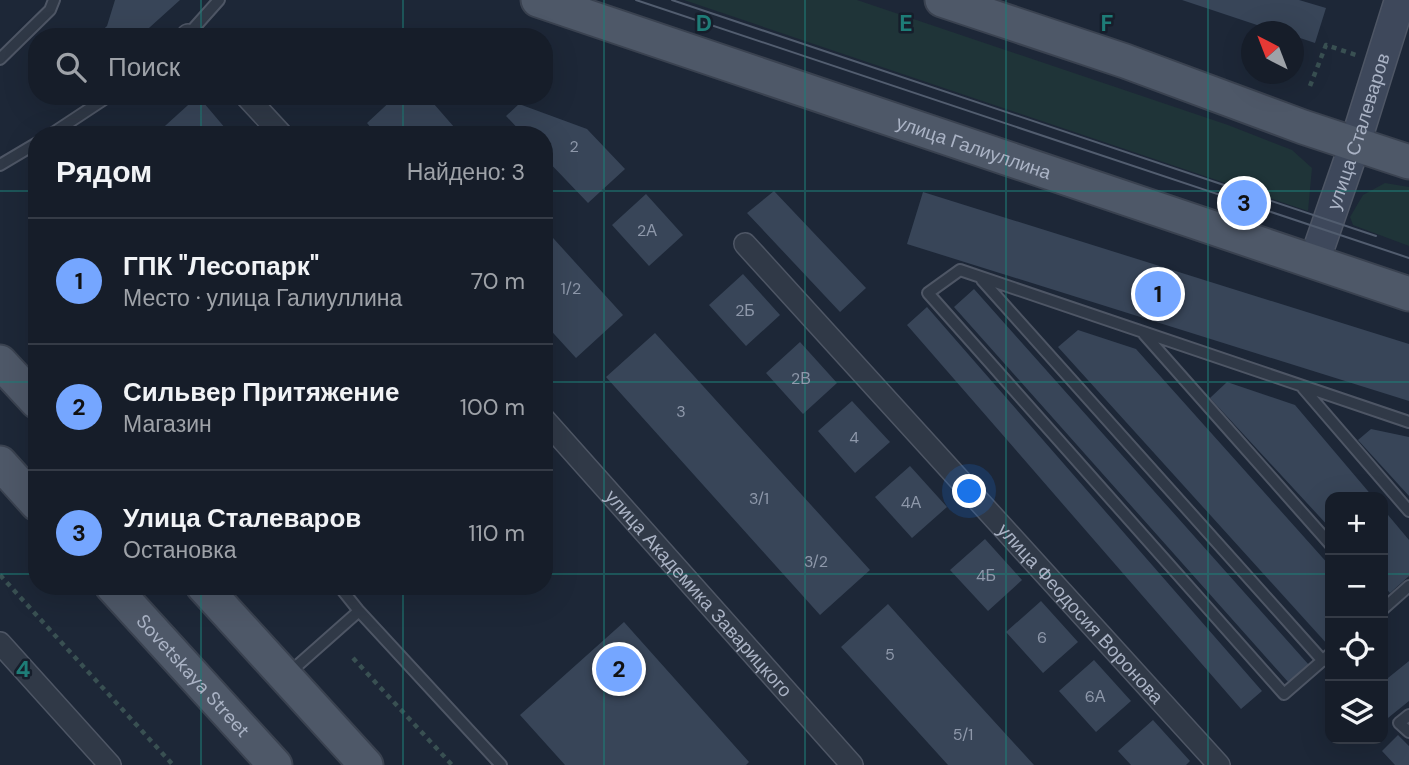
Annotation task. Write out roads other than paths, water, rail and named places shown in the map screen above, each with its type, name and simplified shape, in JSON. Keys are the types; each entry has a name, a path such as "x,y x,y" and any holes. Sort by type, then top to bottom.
{"main road":[{"name":"улица Галиуллина","path":"538,0 1409,294"},
{"path":"942,0 989,11 1409,162"},
{"name":"улица Сталеваров","path":"1314,262 1401,0"},
{"path":"0,362 28,392"},
{"path":"0,463 28,494"},
{"name":"Sovetskaya Street","path":"120,595 275,765"},
{"path":"212,595 366,765"}],"street":[{"path":"254,105 274,126"},
{"name":"улица Феодосия Воронова","path":"746,244 1219,765"},
{"name":"улица Академика Заварицкого","path":"553,429 852,765"},
{"path":"0,643 110,765"}],"lane":[{"path":"32,28 50,10 54,0"},
{"path":"195,28 219,0"},
{"path":"0,59 28,32"},
{"path":"64,126 95,105"},
{"path":"0,165 28,149"},
{"path":"1325,659 1284,694 928,293 960,270 1409,422"},
{"path":"980,278 1325,657"},
{"path":"1142,332 1325,538"},
{"path":"1301,386 1409,511"},
{"path":"1388,603 1409,586"},
{"path":"346,595 501,765"},
{"path":"285,677 359,611"},
{"path":"1409,715 1399,723 1409,732"}],"tram line":[{"path":"636,0 1409,258"},
{"path":"672,0 1376,236"}],"place":[{"name":"Улица Сталеваров","path":"1244,203"},
{"name":"ГПК \"Лесопарк\"","path":"1158,294"},
{"name":"Сильвер Притяжение","path":"619,669"}]}
